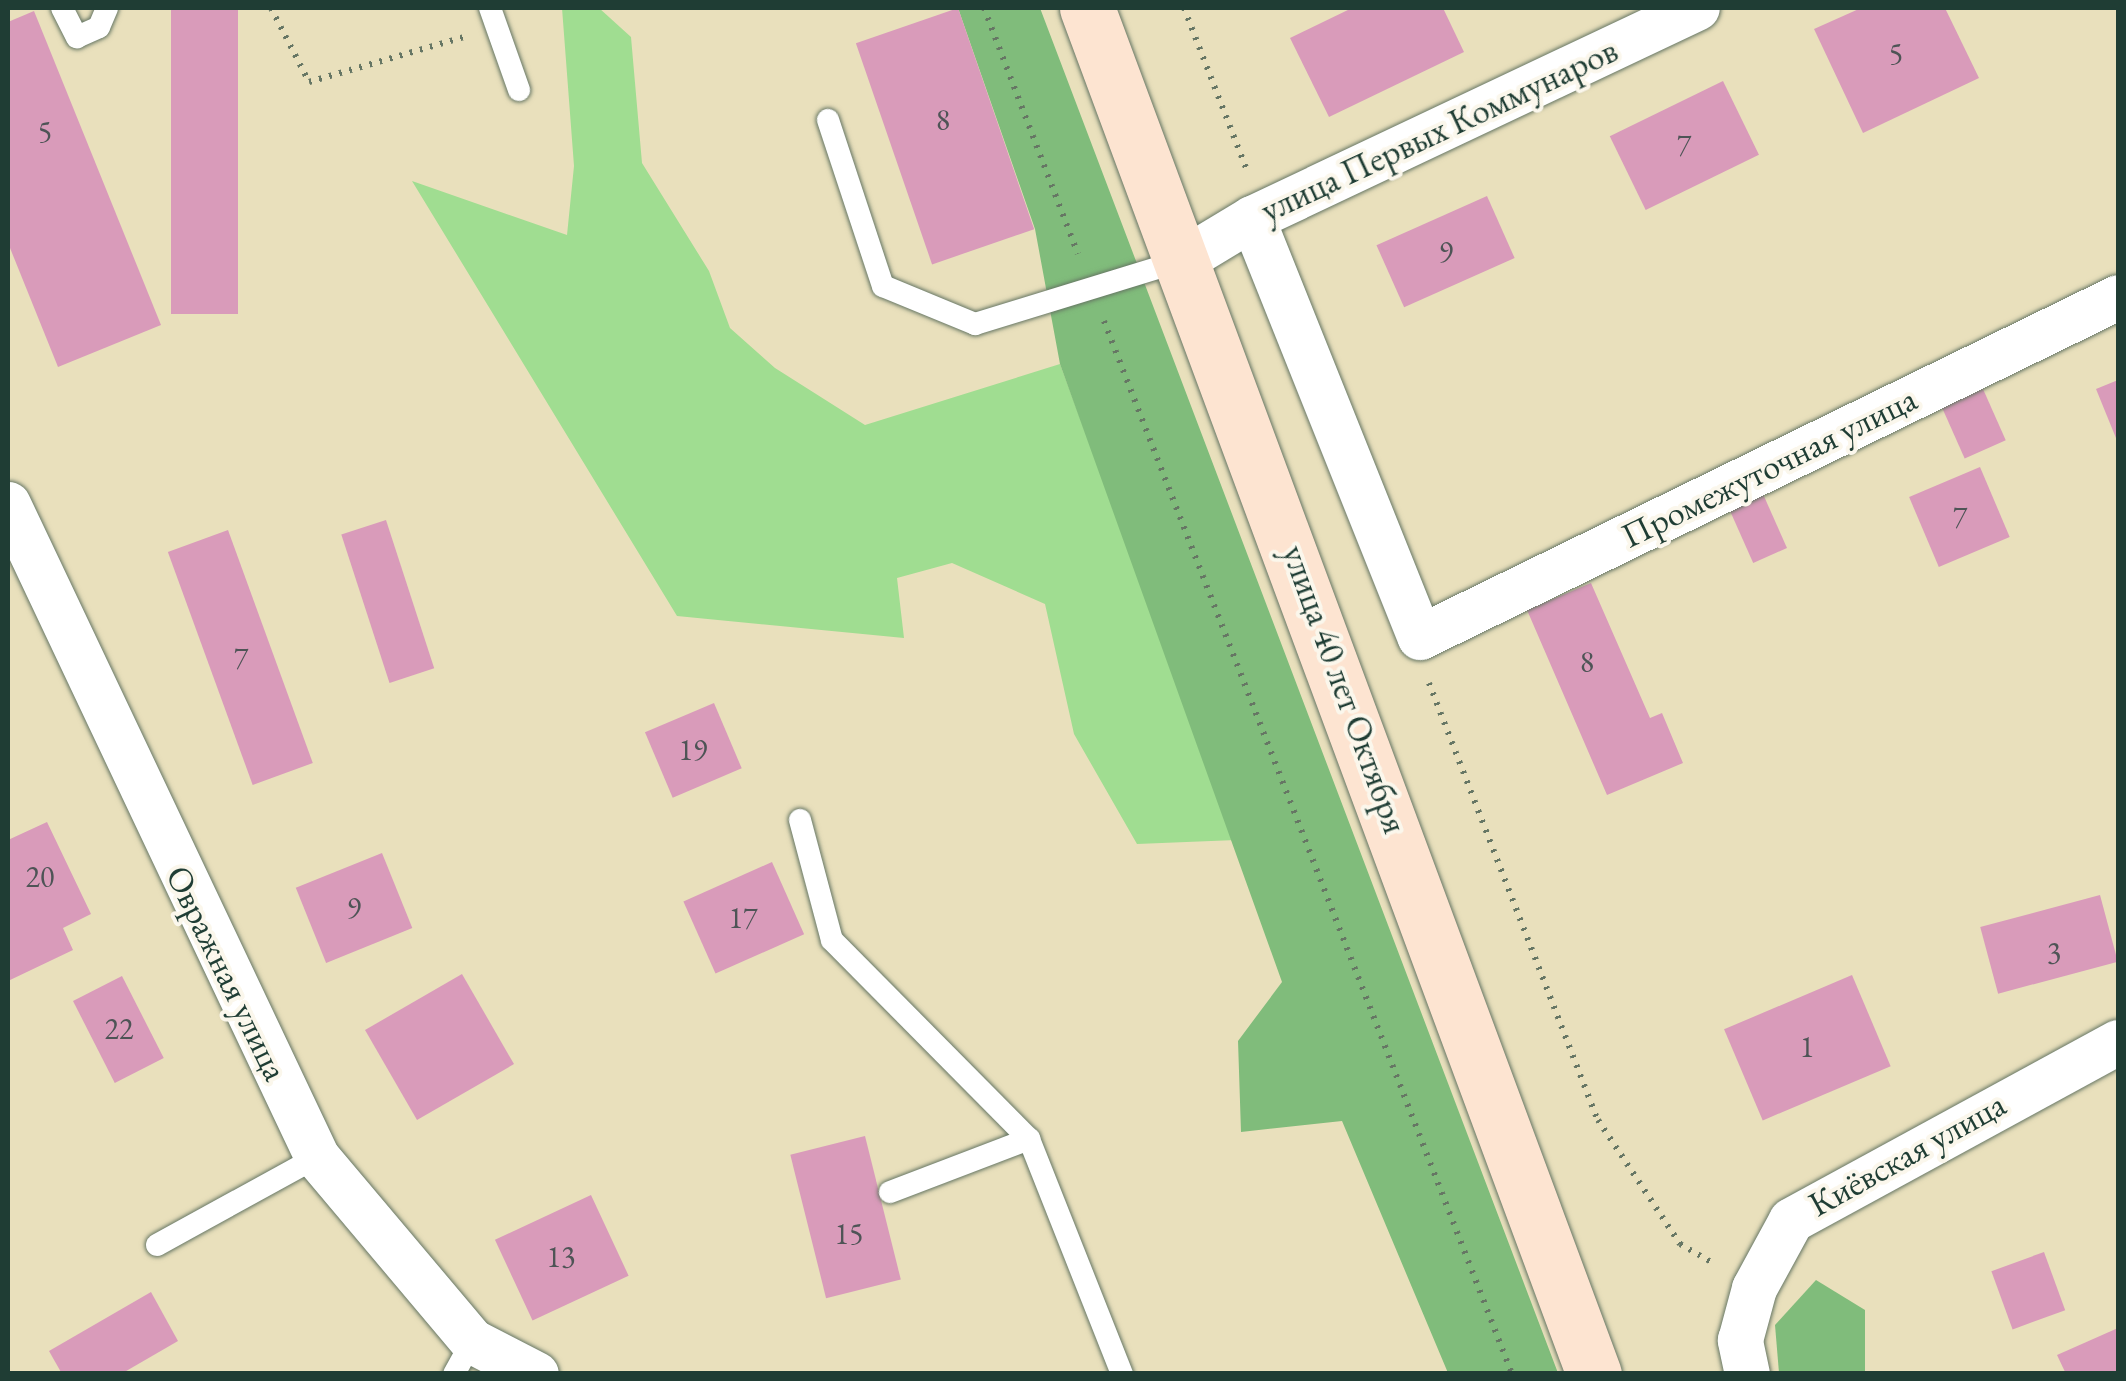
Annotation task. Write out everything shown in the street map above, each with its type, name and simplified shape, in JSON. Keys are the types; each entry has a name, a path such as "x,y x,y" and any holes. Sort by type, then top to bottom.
{"main road":[{"name":"улица 40 лет Октября","path":"1088,8 1594,1374"}],"street":[{"name":"улица Первых Коммунаров","path":"1184,259 1252,218 1697,8"},
{"path":"1252,218 1420,637"},
{"name":"Промежуточная улица","path":"1420,637 2118,296"},
{"name":"Овражная улица","path":"8,504 317,1156 463,1357 536,1374"},
{"name":"Киёвская улица","path":"1747,1374 1740,1340 1754,1288 1791,1220 2118,1042"}],"lane":[{"path":"62,8 77,37 99,27 107,8"},
{"path":"490,8 519,90"},
{"path":"828,120 883,286 974,324 1184,259"},
{"path":"800,820 832,940 1029,1139 1122,1374"},
{"path":"890,1192 1029,1139"},
{"path":"157,1245 317,1156"}],"path":[{"path":"271,8 310,82 465,37"},
{"path":"984,8 1512,1374"},
{"path":"1184,8 1253,186 1252,218"},
{"path":"1420,637 1435,712 1598,1120 1680,1244 1754,1288"}],"green space":[{"path":"562,8 599,8 631,37 642,163 709,271 730,328 775,368 865,425 1060,364 1236,840 1137,844 1074,734 1045,604 952,563 897,578 904,638 677,616 412,181 567,235 574,166"},
{"path":"958,8 1040,8 1558,1373 1448,1373 1342,1121 1241,1132 1238,1041 1282,982 1060,364 1035,229"},
{"path":"1816,1280 1865,1310 1865,1373 1779,1373 1775,1325"}],"building":[{"path":"171,8 238,8 238,314 171,314"},
{"path":"958,8 1034,229 932,264 856,43"},
{"path":"1352,8 1443,8 1464,52 1329,117 1290,38"},
{"path":"1861,8 1945,8 1979,78 1863,133 1814,29"},
{"path":"34,11 161,325 58,367 8,243 8,22"},
{"path":"1723,81 1759,155 1646,210 1610,136"},
{"path":"1487,196 1515,258 1404,307 1376,245"},
{"path":"2118,380 2118,443 2096,389"},
{"path":"1983,389 2006,440 1965,458 1942,407"},
{"path":"1980,467 2010,537 1939,567 1909,497"},
{"path":"1763,494 1787,548 1753,563 1729,509"},
{"path":"386,520 434,668 390,683 341,535"},
{"path":"228,530 313,763 253,785 168,552"},
{"path":"1591,583 1650,718 1662,713 1683,763 1607,795 1527,610"},
{"path":"714,703 742,768 673,798 645,732"},
{"path":"47,822 91,914 63,928 73,950 8,981 8,840"},
{"path":"382,853 412,928 326,963 296,888"},
{"path":"772,862 804,934 716,974 683,901"},
{"path":"2100,895 2118,962 1998,994 1980,927"},
{"path":"462,974 514,1064 417,1120 365,1030"},
{"path":"1852,975 1891,1066 1763,1120 1724,1029"},
{"path":"122,976 164,1058 115,1083 73,1001"},
{"path":"865,1136 901,1280 826,1298 790,1155"},
{"path":"591,1195 629,1276 533,1320 495,1240"},
{"path":"2044,1252 2065,1310 2013,1329 1991,1271"},
{"path":"151,1292 178,1341 121,1374 62,1374 49,1351"},
{"path":"2118,1328 2118,1374 2066,1374 2057,1355"}]}
